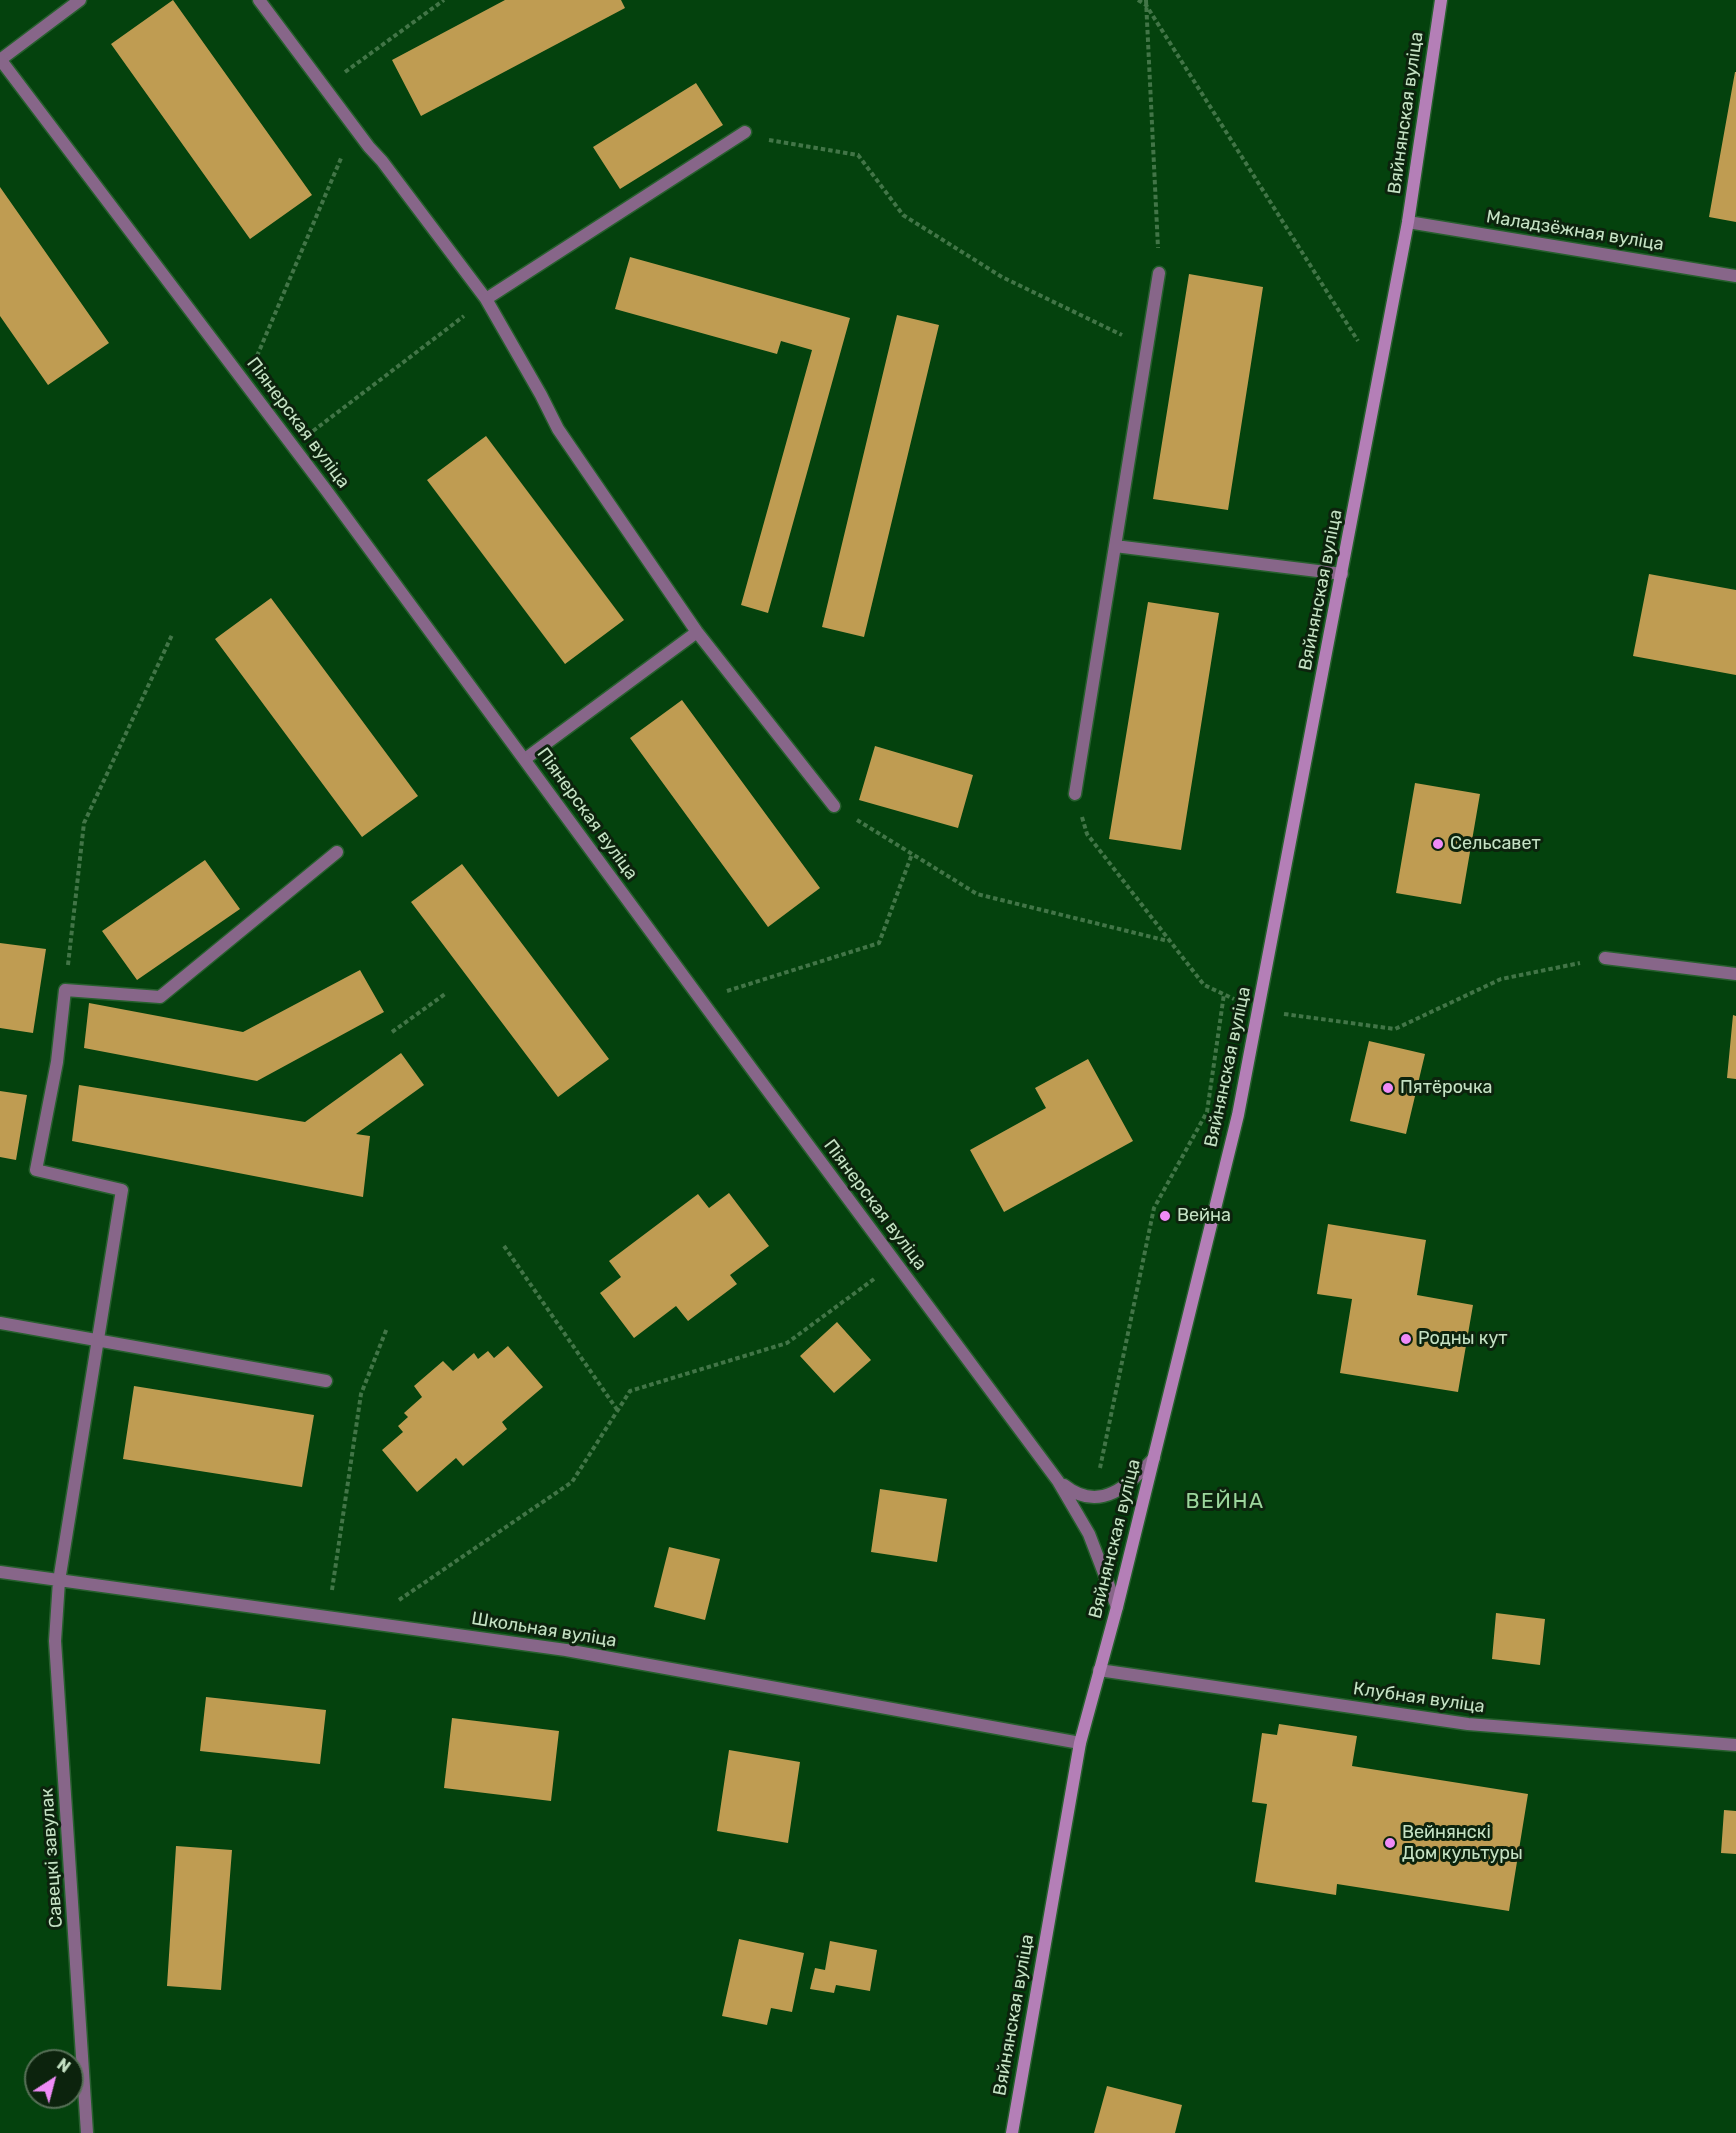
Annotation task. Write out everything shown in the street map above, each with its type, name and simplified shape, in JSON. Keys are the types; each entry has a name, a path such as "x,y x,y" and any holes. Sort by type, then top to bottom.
{"street":[{"path":"0,59 80,0"},
{"path":"259,0 486,299 558,429 697,632 834,806"},
{"name":"Вяйнянская вуліца","path":"1012,2133 1080,1743 1117,1607 1238,1115 1408,222 1441,0"},
{"name":"Піянерская вуліца","path":"0,59 246,382 700,1000 1058,1481 1089,1534 1117,1607"},
{"path":"486,299 745,132"},
{"name":"Маладзёжная вуліца","path":"1408,222 1736,276"},
{"path":"1075,794 1159,273"},
{"path":"1115,546 1342,574"},
{"path":"525,759 697,632"},
{"path":"65,990 159,997 337,852"},
{"path":"1605,958 1736,974"},
{"name":"Савецкі завулак","path":"65,990 57,1062 36,1170 122,1190 59,1581 55,1641 87,2133"},
{"path":"0,1323 326,1381"},
{"path":"1058,1481 1079,1495 1094,1498 1108,1495 1134,1479 1154,1458"},
{"name":"Школьная вуліца","path":"0,1572 566,1650 1080,1743"},
{"name":"Клубная вуліца","path":"1099,1670 1468,1724 1736,1745"}],"path":[{"path":"324,87 444,0"},
{"path":"1138,0 1146,3 1379,375"},
{"path":"1146,3 1159,273"},
{"path":"246,382 354,127"},
{"path":"745,132 771,141 858,155 903,215 1002,277 1147,348"},
{"path":"293,446 486,299"},
{"path":"65,990 84,822 172,635"},
{"path":"1075,794 1087,834 1204,985 1259,1010 1395,1029 1501,979 1605,958"},
{"path":"834,806 977,894 1170,941"},
{"path":"700,1000 879,943 912,854"},
{"path":"392,1032 446,994"},
{"path":"1094,1498 1154,1208 1207,1112 1224,994"},
{"path":"504,1246 618,1411"},
{"path":"366,1622 572,1482 630,1391 787,1343 896,1263"},
{"path":"328,1617 361,1394 387,1328"}],"building":[{"path":"173,0 312,195 250,239 111,44"},
{"path":"505,0 621,0 625,8 421,116 392,60"},
{"path":"1736,72 1736,222 1709,217"},
{"path":"696,83 723,125 620,189 593,147"},
{"path":"0,187 109,343 48,385 0,316"},
{"path":"630,257 850,318 768,613 741,605 812,350 781,341 777,354 615,309"},
{"path":"1189,274 1263,287 1228,510 1153,499"},
{"path":"897,315 939,325 864,637 822,627"},
{"path":"486,436 624,620 565,664 427,480"},
{"path":"1649,574 1736,590 1736,675 1633,656"},
{"path":"271,598 418,796 362,837 215,639"},
{"path":"1148,602 1219,613 1181,850 1109,839"},
{"path":"682,700 820,888 768,927 630,738"},
{"path":"875,746 973,775 958,828 859,800"},
{"name":"Сельсавет","path":"1415,783 1480,794 1461,904 1396,893"},
{"path":"205,860 240,909 137,980 102,931"},
{"path":"462,864 609,1059 558,1097 411,902"},
{"path":"0,943 46,949 33,1033 0,1028"},
{"path":"360,970 384,1012 257,1081 84,1048 89,1003 243,1032"},
{"path":"1733,1015 1736,1016 1736,1079 1727,1078"},
{"name":"Пятёрочка","path":"1369,1041 1425,1054 1406,1134 1350,1121"},
{"path":"401,1053 424,1085 356,1134 370,1136 363,1197 72,1141 79,1085 305,1122"},
{"path":"1088,1059 1133,1141 1004,1212 970,1150 1046,1108 1035,1088"},
{"path":"0,1091 27,1095 16,1160 0,1157"},
{"path":"729,1193 769,1246 730,1275 737,1284 688,1321 676,1306 634,1338 600,1293 621,1277 609,1261 698,1194 709,1208"},
{"name":"Родны кут","path":"1328,1224 1426,1240 1417,1295 1473,1305 1458,1392 1340,1373 1352,1299 1317,1294"},
{"path":"837,1322 871,1360 834,1393 800,1356"},
{"path":"508,1346 543,1387 502,1422 507,1429 463,1466 456,1458 417,1492 382,1450 403,1432 398,1426 408,1417 404,1413 422,1397 414,1386 443,1361 453,1371 474,1353 478,1359 488,1351 494,1358"},
{"path":"134,1386 314,1415 302,1487 123,1459"},
{"path":"880,1489 947,1499 937,1562 871,1552"},
{"path":"669,1547 720,1559 705,1620 654,1607"},
{"path":"1496,1613 1545,1619 1540,1665 1492,1659"},
{"path":"206,1697 326,1710 320,1764 200,1751"},
{"path":"452,1718 559,1731 551,1801 444,1788"},
{"name":"Вейнянскі Дом культуры","path":"1279,1724 1357,1736 1352,1766 1528,1794 1509,1911 1337,1884 1336,1895 1255,1882 1267,1804 1252,1802 1262,1733 1277,1735"},
{"path":"729,1750 800,1762 788,1843 717,1831"},
{"path":"1724,1810 1736,1811 1736,1854 1721,1853"},
{"path":"176,1846 232,1850 221,1990 167,1986"},
{"path":"739,1939 804,1953 792,2012 771,2008 767,2025 722,2016"},
{"path":"830,1941 877,1950 870,1991 836,1985 834,1993 810,1989 815,1968 825,1970"},
{"path":"1107,2086 1182,2105 1175,2133 1094,2133"}],"place":[{"name":"Сельсавет","path":"1438,844"},
{"name":"Пятёрочка","path":"1388,1088"},
{"name":"Вейна","path":"1165,1216"},
{"name":"Родны кут","path":"1406,1339"},
{"name":"Вейнянскі Дом культуры","path":"1390,1843"}],"district":[{"name":"ВЕЙНА","path":"1225,1502"}]}
